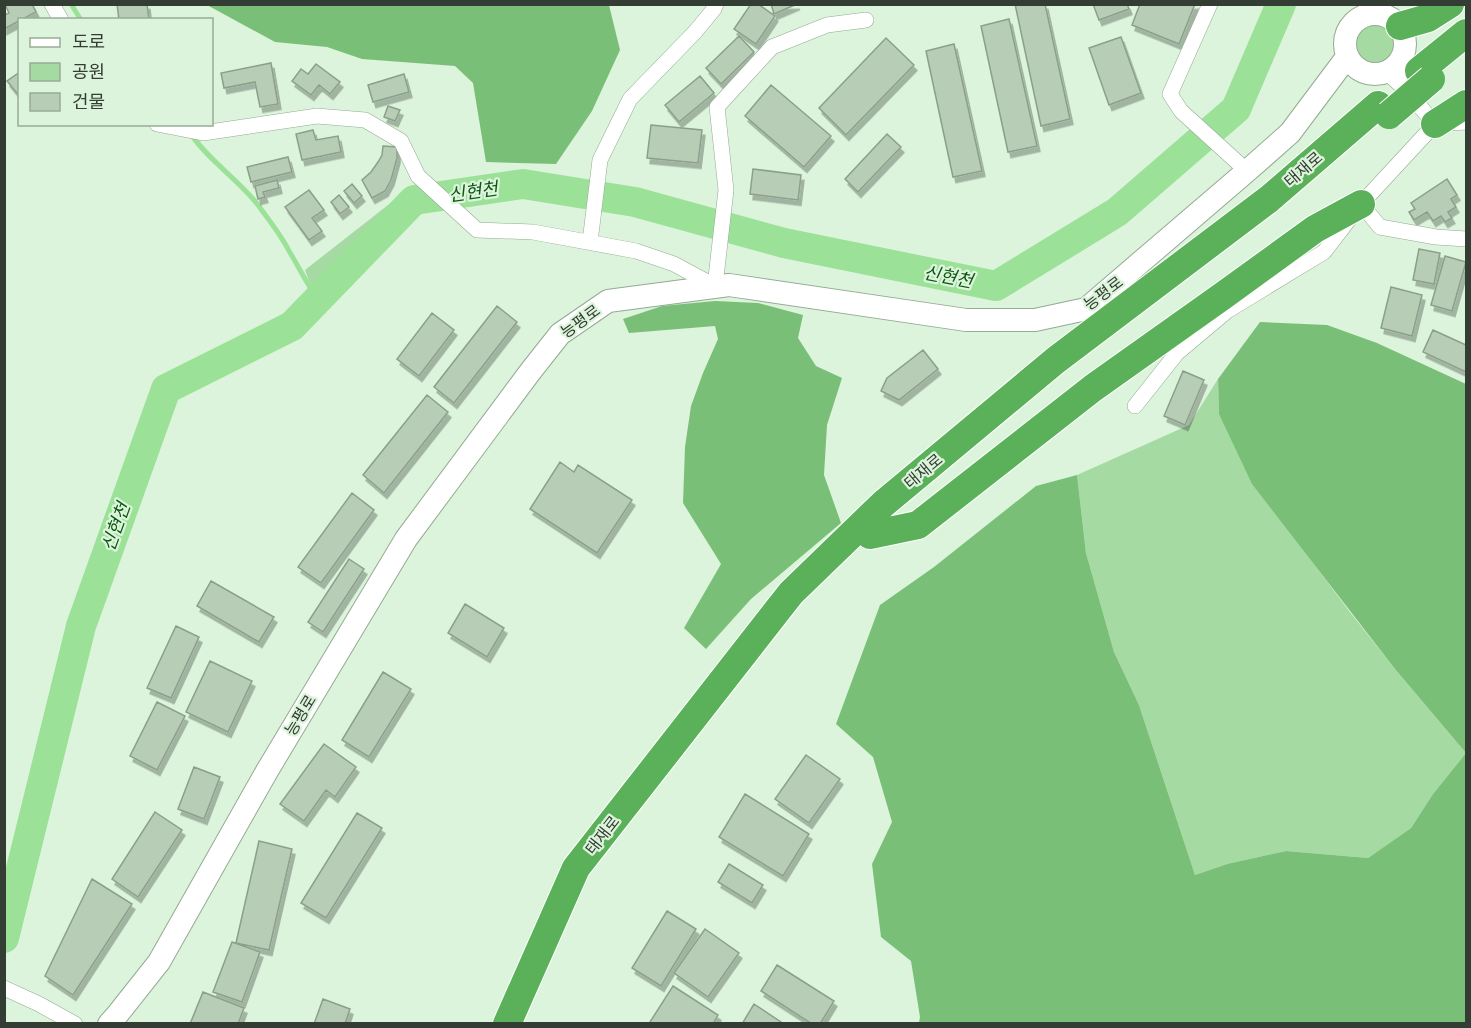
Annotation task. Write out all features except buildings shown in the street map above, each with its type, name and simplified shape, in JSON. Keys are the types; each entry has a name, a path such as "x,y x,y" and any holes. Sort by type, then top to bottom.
{"highway":[{"path":"1384,13 1428,18 1450,4"},
{"path":"1383,110 1407,75 1467,33"},
{"path":"1407,75 1467,50"},
{"path":"1435,123 1467,104"},
{"name":"태재로","path":"519,1023 589,873 693,736 799,606 900,504 1281,209 1383,110"},
{"name":"태재로","path":"507,1023 576,868 791,593 883,504 1056,360 1383,110"},
{"path":"870,535 918,525 1093,388 1315,230 1361,204"}],"main road":[{"path":"1384,13 1404,36 1403,56 1407,75 1370,74 1360,71 1351,62 1345,47 1345,37 1355,20 1364,15 1384,13"},
{"name":"능평로","path":"117,1021 159,963 267,771 406,539 560,334 608,301 729,285 966,320 1035,320 1086,309 1290,133 1327,82 1351,62"}],"street":[{"path":"52,4 60,18"},
{"path":"590,242 600,160 630,99 695,32 716,4"},
{"path":"1210,4 1170,94 1181,111 1247,171"},
{"path":"163,126 203,133 317,116 364,120 400,141 418,176 477,230 532,232 636,251 674,264 715,286 726,190 717,107 772,48 827,25 866,20"},
{"path":"1407,75 1435,123"},
{"path":"1135,406 1177,353 1227,311 1324,252 1361,204 1435,123 1467,122"},
{"path":"1361,204 1380,227 1436,237 1467,239"},
{"path":"4,988 75,1023"}],"green space":[{"path":"207,5 609,5 620,50 592,111 556,164 486,162 473,83 455,66 362,59 327,47 275,42"},
{"path":"1375,22 1391,28 1397,44 1391,60 1375,66 1359,60 1353,44 1359,28"},
{"path":"411,187 418,194 318,294 305,270"},
{"path":"715,301 758,303 803,315 798,338 816,366 842,378 827,425 824,475 841,523 751,599 706,649 684,628 721,564 683,503 685,447 691,406 718,339 715,326 629,333 623,319 662,306"},
{"path":"1260,322 1327,325 1377,343 1466,384 1466,753 1395,669 1252,484 1219,414 1218,379"},
{"path":"1218,379 1219,414 1305,552 1395,669 1466,753 1433,794 1411,828 1368,858 1286,851 1227,864 1195,875 1139,705 1114,652 1086,553 1077,475 1189,425"},
{"path":"1077,475 1086,553 1114,652 1139,705 1195,875 1227,864 1286,851 1368,858 1411,828 1433,794 1466,753 1466,1023 919,1023 911,961 881,937 872,864 892,822 873,757 836,724 880,605 934,567 1036,486"}],"waterway":[{"path":"71,4 80,18"},
{"name":"신현천","path":"4,938 81,626 166,389 292,326 414,200 523,184 635,202 784,243 996,286 1117,212 1236,109 1281,4"},
{"path":"191,134 206,153 258,205 282,239 318,299"}]}
